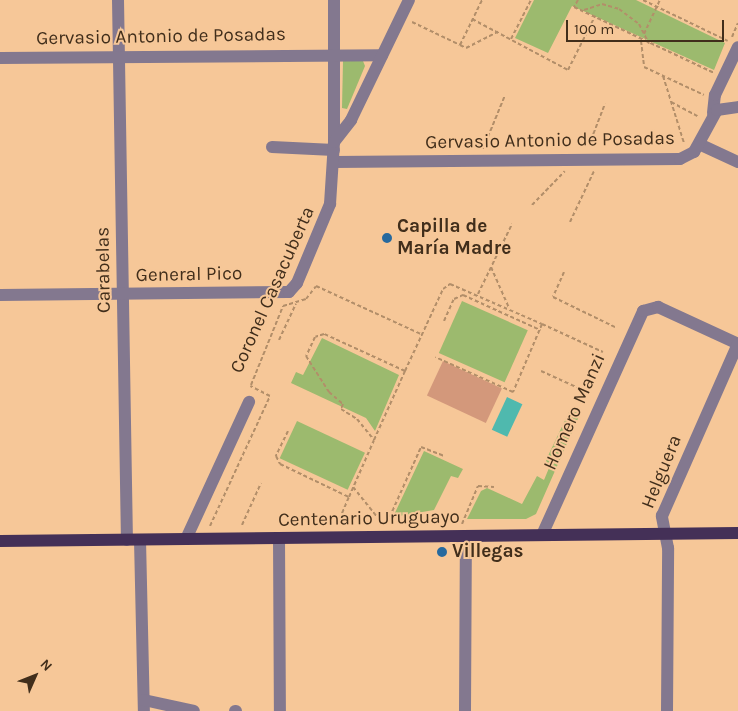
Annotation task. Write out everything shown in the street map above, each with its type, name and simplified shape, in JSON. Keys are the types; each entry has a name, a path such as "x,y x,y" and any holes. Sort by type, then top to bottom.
{"main road":[{"name":"Centenario Uruguayo","path":"0,541 332,537 464,531 542,535 738,533"}],"street":[{"name":"Carabelas","path":"118,0 127,540"},
{"path":"334,0 334,151"},
{"name":"Coronel Casacuberta","path":"289,292 297,283 326,219 334,151 409,0"},
{"name":"Gervasio Antonio de Posadas","path":"272,147 334,151 680,159 699,144 713,113 715,95 734,45"},
{"name":"Gervasio Antonio de Posadas","path":"0,58 382,55"},
{"path":"713,113 738,106"},
{"path":"699,144 738,162"},
{"name":"General Pico","path":"0,295 289,292"},
{"name":"Homero Manzi","path":"542,535 647,307 658,307 738,344"},
{"name":"Helguera","path":"667,711 668,548 663,533 662,516 738,344"},
{"name":"Coronel Casacuberta","path":"186,539 249,402"},
{"path":"464,531 465,711"},
{"path":"279,538 280,711"},
{"path":"140,540 144,705 194,711"}],"path":[{"path":"460,45 482,0"},
{"path":"511,39 531,0"},
{"path":"578,0 574,7 642,41 716,74"},
{"path":"642,0 734,45"},
{"path":"644,34 660,0"},
{"path":"583,10 602,4 614,7 632,16 649,44"},
{"path":"472,19 568,70 595,16"},
{"path":"401,17 466,48 498,32"},
{"path":"642,41 644,67 706,96"},
{"path":"663,76 684,143"},
{"path":"481,153 505,95"},
{"path":"671,102 697,116"},
{"path":"590,140 605,104"},
{"path":"532,205 565,171"},
{"path":"570,222 594,171"},
{"path":"478,294 512,224"},
{"path":"491,267 509,308"},
{"path":"564,272 553,297 615,327"},
{"path":"332,537 421,334 443,289 460,285 603,352"},
{"path":"279,340 296,304 316,286 421,334"},
{"name":"Coronel Casacuberta","path":"249,402 250,386 289,292"},
{"path":"444,321 454,298 463,295 540,330"},
{"path":"283,306 296,304"},
{"path":"435,357 513,392 542,324"},
{"path":"374,440 357,419 341,409 343,404 329,392 306,356 315,337 324,334 405,371"},
{"path":"541,370 585,390"},
{"path":"210,526 270,396 250,386"},
{"path":"288,431 276,456 280,464 349,497"},
{"path":"387,523 421,447 444,456"},
{"path":"242,526 261,484"},
{"path":"464,531 478,486 494,487"},
{"path":"353,487 382,523"}],"green space":[{"path":"534,0 636,0 725,43 714,70 572,6 548,53 515,38"},
{"path":"343,61 363,61 365,66 347,109 342,108"},
{"path":"462,301 528,330 505,382 439,353"},
{"path":"322,338 399,375 375,431 366,418 291,383 296,372 303,375"},
{"path":"570,410 580,414 536,514 526,519 467,519 481,491 487,488 522,504 537,476 544,480 549,468 546,460"},
{"path":"297,421 365,453 348,490 280,458"},
{"path":"424,451 463,469 458,478 451,476 434,510 393,517"}],"water":[{"path":"507,397 522,404 507,437 492,430"}],"building":[{"path":"443,361 502,388 486,423 427,395"}],"place":[{"name":"Capilla de María Madre","path":"387,238"},
{"name":"Villegas","path":"442,552"}]}
